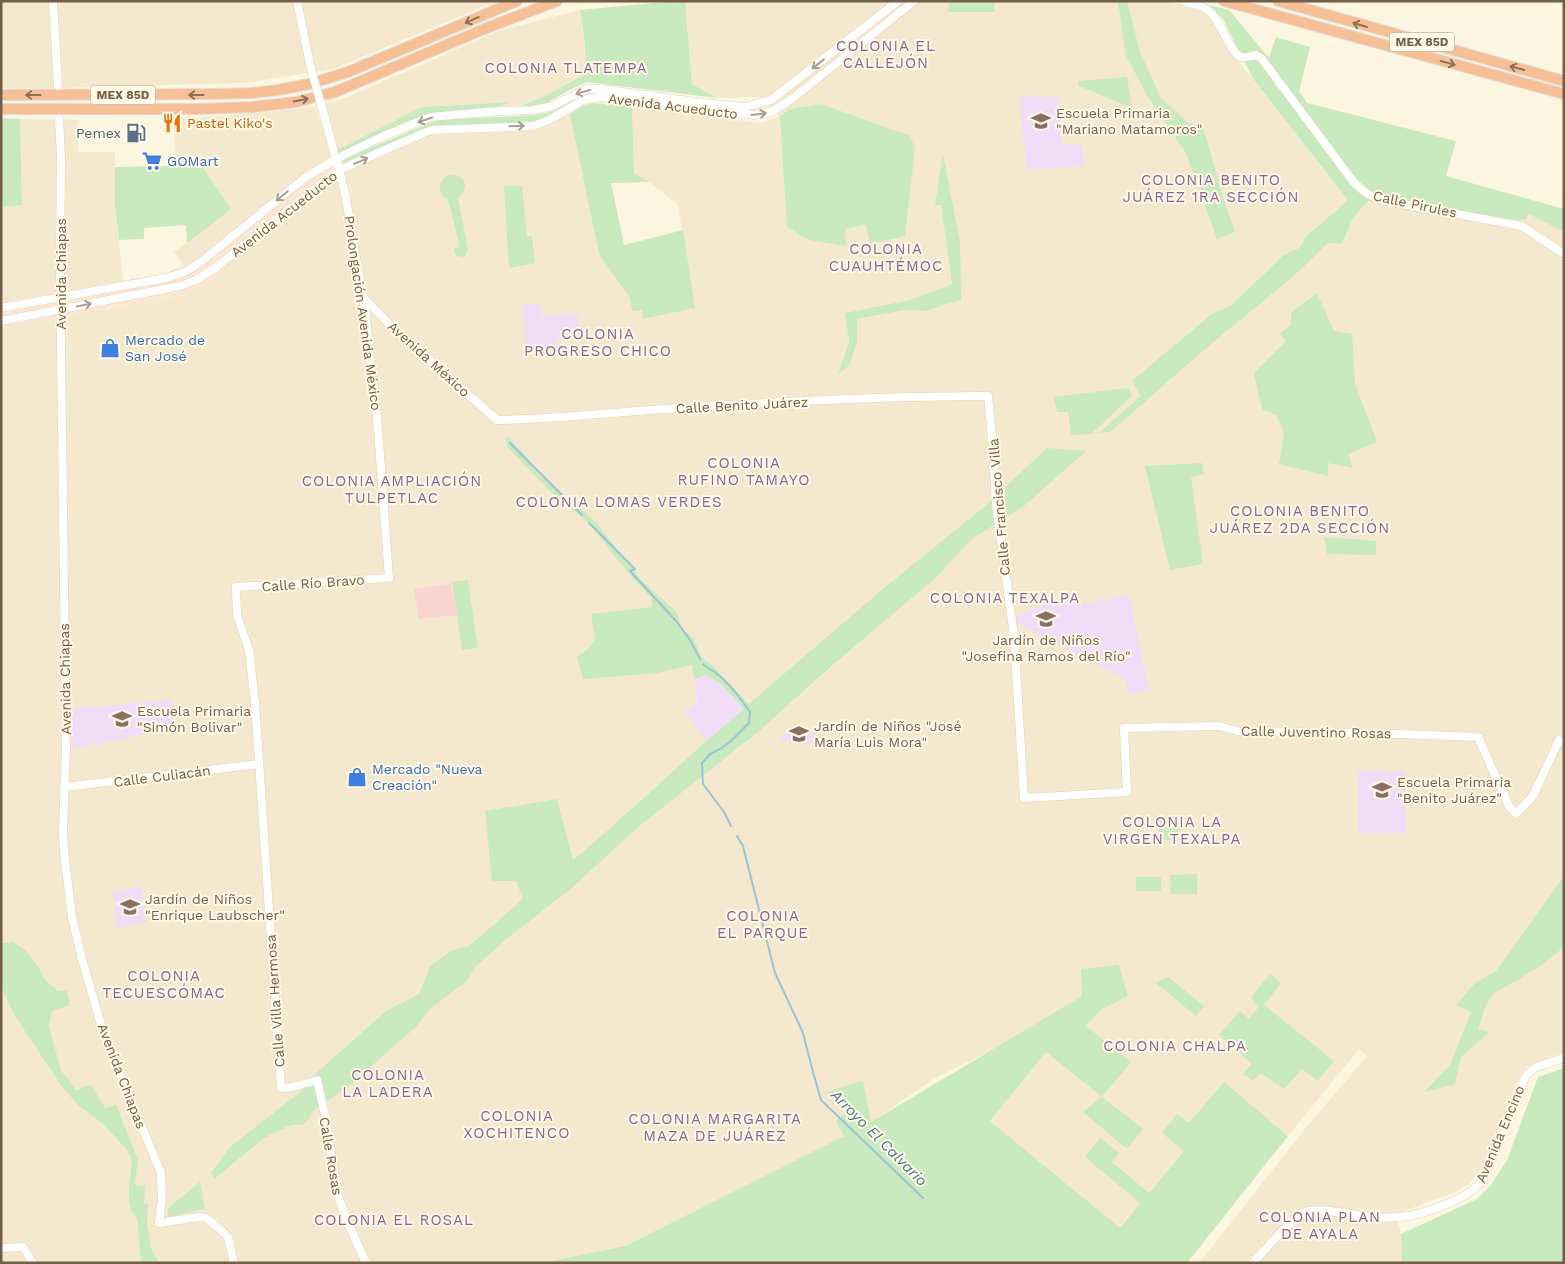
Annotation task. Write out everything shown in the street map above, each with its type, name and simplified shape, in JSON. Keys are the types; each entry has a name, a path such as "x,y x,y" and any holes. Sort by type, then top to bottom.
{"highway":[{"name":"MEX 85D","path":"1,95 212,94 278,90 309,84 348,72 517,1"},
{"name":"MEX 85D","path":"1,109 197,109 253,107 296,102 335,92 489,26 557,1"},
{"name":"MEX 85D","path":"1224,1 1564,94"},
{"name":"MEX 85D","path":"1279,2 1564,81"}],"street":[{"path":"53,1 58,86"},
{"name":"Prolongación Avenida México","path":"297,1 311,68 345,193 366,316 370,364 378,420 389,578"},
{"name":"Avenida Acueducto","path":"1,308 166,278 185,272 202,261 306,177 336,159 381,137 430,117 533,110 553,106 586,90 601,89 746,107 771,100 898,1"},
{"name":"Avenida Acueducto","path":"1,321 180,286 196,280 215,268 339,170 432,130 533,126 549,120 583,100 599,97 754,115 772,112 792,99 914,1"},
{"name":"Calle Pirules","path":"1183,1 1211,12 1223,30 1233,51 1238,56 1256,55 1262,59 1352,180 1367,194 1394,203 1517,224 1525,227 1564,254"},
{"name":"Avenida Chiapas","path":"59,119 61,156 66,747 63,830 72,917 105,1041 161,1173 162,1200 159,1223 199,1217 206,1218 228,1237 234,1263"},
{"name":"Avenida México","path":"362,296 392,327 497,420"},
{"name":"Calle Benito Juárez","path":"497,420 546,419 662,409 788,402 930,396 988,396"},
{"name":"Calle Francisco Villa","path":"988,396 996,504 1014,636 1024,798 1127,792"},
{"name":"Calle Río Bravo","path":"236,588 389,578"},
{"name":"Calle Villa Hermosa","path":"236,588 237,614 248,644 251,661 281,1088"},
{"name":"Calle Juventino Rosas","path":"1127,792 1124,728 1219,726 1237,731 1478,737 1509,806 1516,814 1533,796 1562,742"},
{"name":"Calle Culiacán","path":"64,787 259,764"},
{"name":"Avenida Encino","path":"1253,1263 1295,1219 1307,1211 1371,1217 1406,1216 1457,1200 1477,1188 1488,1170 1526,1075 1536,1067 1564,1058"},
{"name":"Calle Rosas","path":"281,1088 293,1088 317,1080 326,1120 338,1196 366,1263"},
{"path":"1,1248 23,1247 33,1263"}],"shaded area":[{"path":"1,1 497,1 333,69 246,83 22,89 1,88"},
{"path":"685,1 950,1 947,11 995,12 994,1 1165,1 1207,12 1228,48 1348,200 1307,234 1299,248 1282,256 1230,306 1213,313 1184,337 1155,393 1294,276 1328,243 1342,244 1353,218 1370,199 1386,206 1457,219 1529,214 1564,232 1564,1052 1528,1066 1518,1079 1487,1162 1469,1184 1453,1193 1396,1214 1401,1234 1402,1263 1199,1263 1309,1124 1367,1056 1359,1049 1288,1136 1277,1128 1184,1151 1119,1228 990,1121 1046,1052 1102,1097 1086,1026 1101,1010 1128,996 1119,965 1083,996 1004,1044 935,1078 871,1122 831,1090 826,1091 847,1114 844,1136 625,1246 542,1263 159,1263 151,1248 147,1223 148,1204 144,1204 135,1185 138,1160 116,1106 105,1108 76,1091 61,1070 49,1026 52,1011 66,990 58,991 45,980 39,968 13,942 1,943 1,326 181,297 198,288 174,252 231,209 201,165 176,165 173,120 316,107 337,176 429,135 531,131 545,127 570,114 599,253 630,298 632,310 642,310 643,319 694,308 678,205 649,182 634,173 632,107 761,123 779,116 760,97 717,98 692,84","holes":["821,104 905,236 870,243 866,225 845,229 845,246","943,156 961,300 925,311 906,310 857,319 857,343 849,366 838,374 849,342 845,313 910,300 952,284 941,205 936,205","506,435 525,455 536,472 596,522 641,580 677,612 681,628 693,637 701,656 749,704 872,599 876,628 758,732 636,829 573,887 513,934 475,967 467,981 429,1010 416,1027 350,1085 313,1111 310,1118 296,1126 290,1126 263,1139 216,1179 230,1147 305,1088 315,1074 386,1011 419,994 430,966 452,950 469,946 524,899 516,881 573,861 707,741 685,712 697,703 692,665 658,673 577,657 589,648 595,639 652,607 651,598 618,561 592,526 552,493"]},
{"name":"COLONIA TLATEMPA","path":"580,10 584,40 585,75 543,97 515,108 495,109 508,102 422,107 337,150 326,103 341,100 498,31"},
{"name":"Escuela Primaria \"Mariano Matamoros\"","path":"1019,97 1058,97 1062,144 1081,144 1084,166 1027,170"},
{"path":"20,119 78,120 78,152 115,152 115,206 123,281 1,303 1,207 22,205"},
{"path":"331,158 337,176 287,212 219,270 221,275 199,288 181,297 1,326 1,303 163,274 184,266 201,256 302,174"},
{"path":"540,303 542,317 577,313 580,337 557,339 557,345 526,349 522,305"},
{"path":"451,584 457,615 419,619 414,589"},
{"path":"1071,594 1074,606 1129,595 1149,691 1127,693 1125,679 1016,622 1016,616"},
{"path":"706,675 721,684 744,709 707,741 685,712 697,703 694,679"},
{"name":"Escuela Primaria \"Simón Bolivar\"","path":"172,700 174,730 72,748 71,709"},
{"name":"Jardín de Niños \"José María Luis Mora\"","path":"790,726 795,729 815,731 815,744 783,741 780,737"},
{"path":"1358,771 1405,771 1406,833 1358,833"},
{"name":"Jardín de Niños \"Enrique Laubscher\"","path":"142,886 146,922 117,928 113,892"},
{"path":"1,986 13,1013 62,1087 78,1105 102,1123 126,1149 132,1160 129,1200 131,1210 137,1219 141,1263 1,1263"}],"green space":[{"path":"685,1 692,84 717,98 588,82 545,104 515,108 543,97 584,75 585,51 580,10"},
{"path":"950,1 994,1 995,12 947,12"},
{"path":"1118,1 1127,1 1140,52 1161,98 1188,123 1203,126 1235,232 1217,239 1186,153 1148,97 1126,56"},
{"path":"1209,5 1229,10 1269,58 1276,37 1310,47 1299,91 1307,103 1456,141 1446,176 1564,209 1564,232 1529,214 1525,220 1447,217 1408,211 1370,199 1353,218 1342,244 1328,243 1294,276 1210,345 1110,432 1099,433 1141,396 1132,381 1213,313 1230,306 1282,256 1299,248 1307,235 1348,200 1253,79 1223,19"},
{"path":"1127,77 1132,108 1079,86 1078,81"},
{"path":"582,95 553,115 533,122 440,127 344,165 343,159 437,120 535,115 550,112"},
{"path":"510,102 495,109 431,115 339,155 337,150 422,107"},
{"path":"595,103 632,107 634,173 649,182 611,183 624,245 683,230 695,308 643,319 642,310 632,311 630,298 599,254 570,114 584,105"},
{"path":"821,104 910,136 915,148 905,236 870,244 866,225 845,229 846,246 809,240 787,227 780,116 790,109"},
{"path":"1,118 20,119 22,205 1,207"},
{"path":"943,154 960,243 961,300 925,311 906,310 857,319 857,343 849,366 838,374 849,342 845,313 910,300 952,284 941,205 935,205"},
{"path":"201,165 231,209 187,243 186,225 144,228 144,239 119,240 115,206 115,167"},
{"path":"449,175 459,176 465,186 458,198 468,249 463,257 457,256 454,251 454,249 460,247 448,199 440,191 441,184"},
{"path":"504,186 522,186 527,236 532,236 535,263 509,268"},
{"path":"1317,293 1334,331 1352,334 1355,384 1377,442 1348,454 1353,468 1328,463 1328,476 1279,464 1284,433 1276,415 1262,409 1254,373 1286,341 1280,334 1291,324 1291,313"},
{"path":"1128,388 1133,395 1091,434 1071,435 1068,412 1057,412 1054,397"},
{"path":"506,435 525,455 536,472 596,522 641,580 677,612 681,628 693,637 701,656 749,704 884,588 984,507 1047,448 1086,451 1024,506 972,539 934,579 758,732 636,829 573,887 513,934 475,967 467,981 429,1010 416,1027 350,1085 313,1111 310,1118 304,1124 289,1126 263,1139 215,1179 211,1173 230,1147 305,1088 315,1074 386,1011 419,994 430,966 452,950 469,946 523,899 516,881 492,881 485,811 557,799 573,860 744,709 721,684 706,675 694,679 692,665 658,673 583,679 577,657 589,648 595,639 591,614 652,607 651,598 618,561 592,526 552,493 507,447"},
{"path":"1202,463 1204,474 1191,477 1203,564 1170,570 1145,466"},
{"path":"1324,537 1376,541 1376,555 1327,554"},
{"path":"468,580 478,648 462,650 452,582"},
{"path":"1159,816 1179,816 1180,840 1159,840"},
{"path":"1197,874 1197,894 1171,894 1170,875"},
{"path":"1564,876 1564,947 1536,969 1493,994 1486,1005 1478,1029 1489,1032 1461,1057 1455,1084 1424,1092 1450,1065 1471,1012 1456,1005 1475,983 1496,971"},
{"path":"1136,877 1161,877 1161,891 1136,891"},
{"path":"13,942 25,950 39,968 45,980 58,991 67,990 70,1005 52,1011 49,1026 61,1070 76,1090 91,1085 105,1108 116,1105 138,1160 135,1185 145,1186 144,1204 148,1203 147,1223 151,1248 159,1263 141,1263 137,1219 131,1210 129,1200 132,1160 126,1149 102,1123 78,1105 62,1087 13,1013 1,986 1,943"},
{"path":"1119,965 1128,996 1101,1010 1086,1026 1131,1062 1102,1097 1046,1052 990,1121 1120,1228 1140,1203 1085,1157 1100,1138 1119,1153 1112,1162 1149,1193 1184,1151 1162,1133 1177,1114 1189,1123 1224,1082 1288,1136 1187,1263 542,1263 625,1246 844,1136 836,1121 846,1113 825,1092 863,1081 871,1122 1082,996 1081,969"},
{"path":"1270,974 1281,983 1264,1005 1334,1061 1318,1081 1302,1069 1284,1089 1261,1073 1253,1081 1243,1074 1252,1064 1219,1035 1240,1011 1249,1019 1258,1008 1251,997"},
{"path":"1168,977 1204,1006 1196,1016 1156,983"},
{"path":"1564,1068 1564,1263 1402,1263 1401,1234 1477,1199 1491,1185 1507,1160 1538,1077"},
{"path":"1102,1097 1143,1129 1127,1149 1083,1112"},
{"path":"200,1182 205,1209 168,1217 168,1208"}],"waterway":[{"name":"Arroyo El Calvario","path":"510,443 582,515"},
{"name":"Arroyo El Calvario","path":"589,523 635,569 630,571 677,622 690,640 700,659"},
{"name":"Arroyo El Calvario","path":"703,664 725,681 750,712 749,723 732,740 710,754 702,763 703,784 724,812 731,826"},
{"name":"Arroyo El Calvario","path":"737,836 743,846 775,973 803,1033 821,1100 923,1198"}],"place":[{"name":"Escuela Primaria \"Mariano Matamoros\"","path":"1041,121"},
{"name":"Pastel Kiko's","path":"172,123"},
{"name":"Pemex","path":"136,133"},
{"name":"GOMart","path":"152,161"},
{"name":"Mercado de San José","path":"110,348"},
{"name":"Jardín de Niños \"Josefina Ramos del Río\"","path":"1046,619"},
{"name":"Escuela Primaria \"Simón Bolivar\"","path":"122,719"},
{"name":"Jardín de Niños \"José María Luis Mora\"","path":"799,734"},
{"name":"Mercado \"Nueva Creación\"","path":"357,777"},
{"name":"Escuela Primaria \"Benito Juárez\"","path":"1382,790"},
{"name":"Jardín de Niños \"Enrique Laubscher\"","path":"130,907"}],"district":[{"name":"COLONIA EL CALLEJÓN","path":"886,54"},
{"name":"COLONIA TLATEMPA","path":"566,68"},
{"name":"COLONIA BENITO JUÁREZ 1RA SECCIÓN","path":"1211,188"},
{"name":"COLONIA CUAUHTÉMOC","path":"886,258"},
{"name":"COLONIA PROGRESO CHICO","path":"598,342"},
{"name":"COLONIA RUFINO TAMAYO","path":"744,472"},
{"name":"COLONIA AMPLIACIÓN TULPETLAC","path":"392,490"},
{"name":"COLONIA LOMAS VERDES","path":"619,502"},
{"name":"COLONIA BENITO JUÁREZ 2DA SECCIÓN","path":"1300,520"},
{"name":"COLONIA TEXALPA","path":"1005,598"},
{"name":"COLONIA LA VIRGEN TEXALPA","path":"1172,830"},
{"name":"COLONIA EL PARQUE","path":"763,924"},
{"name":"COLONIA TECUESCÓMAC","path":"164,984"},
{"name":"COLONIA CHALPA","path":"1175,1046"},
{"name":"COLONIA LA LADERA","path":"388,1084"},
{"name":"COLONIA XOCHITENCO","path":"517,1124"},
{"name":"COLONIA MARGARITA MAZA DE JUÁREZ","path":"715,1128"},
{"name":"COLONIA EL ROSAL","path":"394,1220"},
{"name":"COLONIA PLAN DE AYALA","path":"1320,1226"}]}
